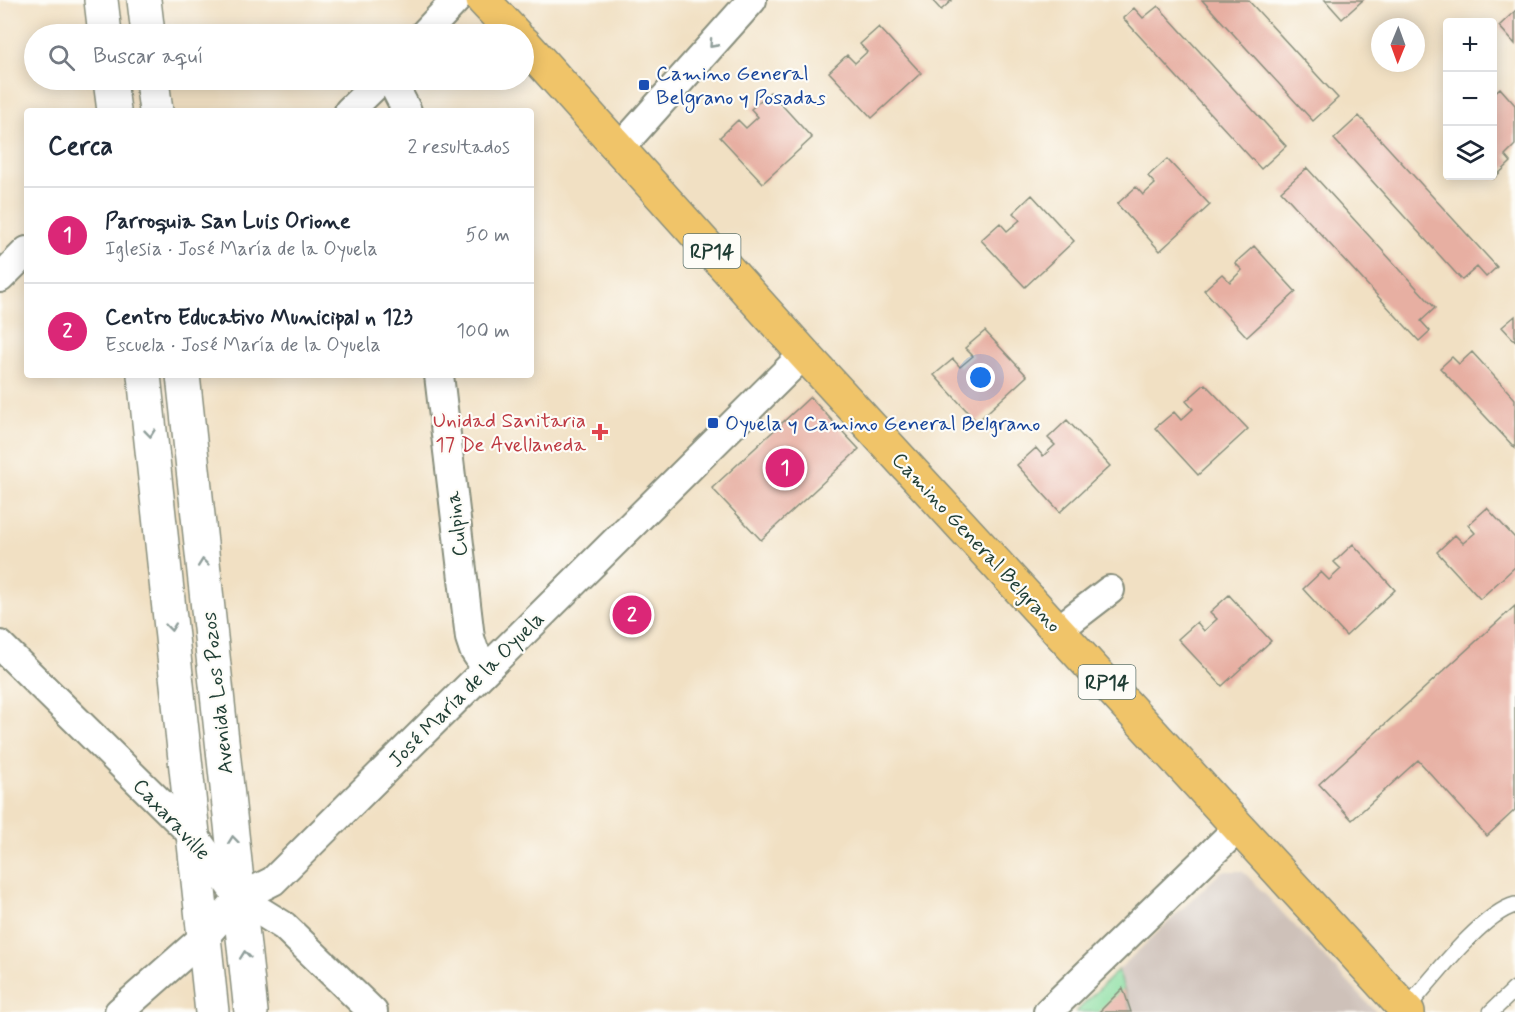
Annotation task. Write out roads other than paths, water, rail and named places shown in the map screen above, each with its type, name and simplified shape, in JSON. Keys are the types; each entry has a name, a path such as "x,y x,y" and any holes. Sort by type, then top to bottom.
{"main road":[{"path":"483,0 506,24"},
{"name":"Camino General Belgrano","path":"534,54 804,354 1407,1011"}],"street":[{"path":"101,0 104,24"},
{"path":"144,0 147,24"},
{"path":"433,24 456,0"},
{"path":"619,149 752,0"},
{"path":"111,90 114,108"},
{"path":"153,90 156,108"},
{"path":"352,108 371,90"},
{"path":"396,90 405,108"},
{"path":"0,278 24,254"},
{"name":"José María de la Oyuela","path":"119,1012 204,937 239,898 273,881 804,354"},
{"name":"Avenida Los Pozos","path":"144,378 212,1012"},
{"name":"Avenida Los Pozos","path":"183,378 251,1012"},
{"name":"Culpina","path":"439,378 470,638 474,650 486,668"},
{"path":"1058,630 1110,590"},
{"name":"Caxaraville","path":"0,645 194,836 239,898 284,926 373,1012"},
{"path":"1048,1012 1239,827"}],"lane":[{"path":"1407,1011 1439,970 1486,924 1507,908 1515,905"},
{"path":"1491,1012 1515,989"}],"place":[{"name":"Camino General Belgrano y Posadas","path":"644,85"},
{"name":"Oyuela y Camino General Belgrano","path":"713,423"},
{"name":"Unidad Sanitaria 17 De Avellaneda","path":"600,432"},
{"name":"Parroquia San Luis Orione","path":"785,468"},
{"name":"Centro Educativo Municipal n 123","path":"632,615"}]}
